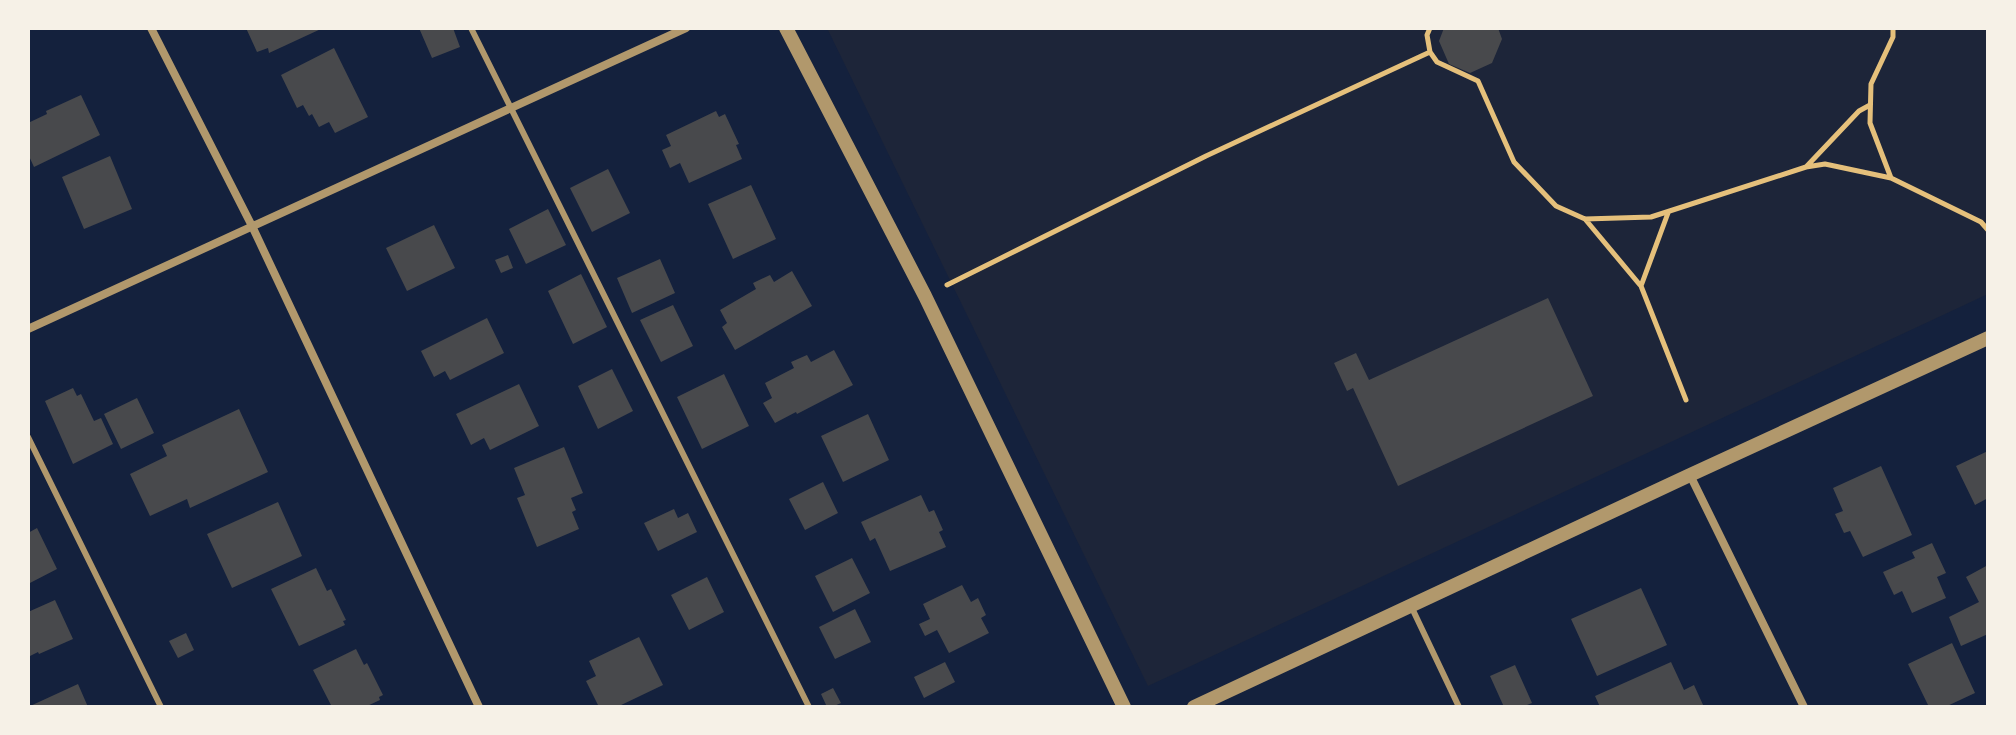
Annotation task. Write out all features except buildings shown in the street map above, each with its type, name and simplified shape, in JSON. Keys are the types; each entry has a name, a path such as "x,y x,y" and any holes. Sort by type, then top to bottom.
{"street":[{"path":"151,28 252,226 479,707"},
{"path":"28,329 686,28"},
{"path":"786,28 925,296 1124,707"},
{"path":"1194,707 1988,338"},
{"path":"1690,475 1804,707"}],"lane":[{"path":"471,28 809,707"},
{"path":"28,437 161,707"},
{"path":"1411,606 1459,707"}],"path":[{"path":"1430,28 1427,35 1430,52 1437,62 1478,81 1514,162 1556,206 1585,219 1651,217 1806,167 1825,164 1891,178 1981,222 1988,230"},
{"path":"1891,178 1870,123 1871,84 1893,37 1893,28"},
{"path":"925,296 1206,156 1430,52"},
{"path":"1806,167 1859,111 1871,105"},
{"path":"1641,286 1669,212"},
{"path":"1585,219 1641,286 1686,400"}],"shaded area":[{"path":"827,28 1988,28 1988,294 1148,686"}]}
